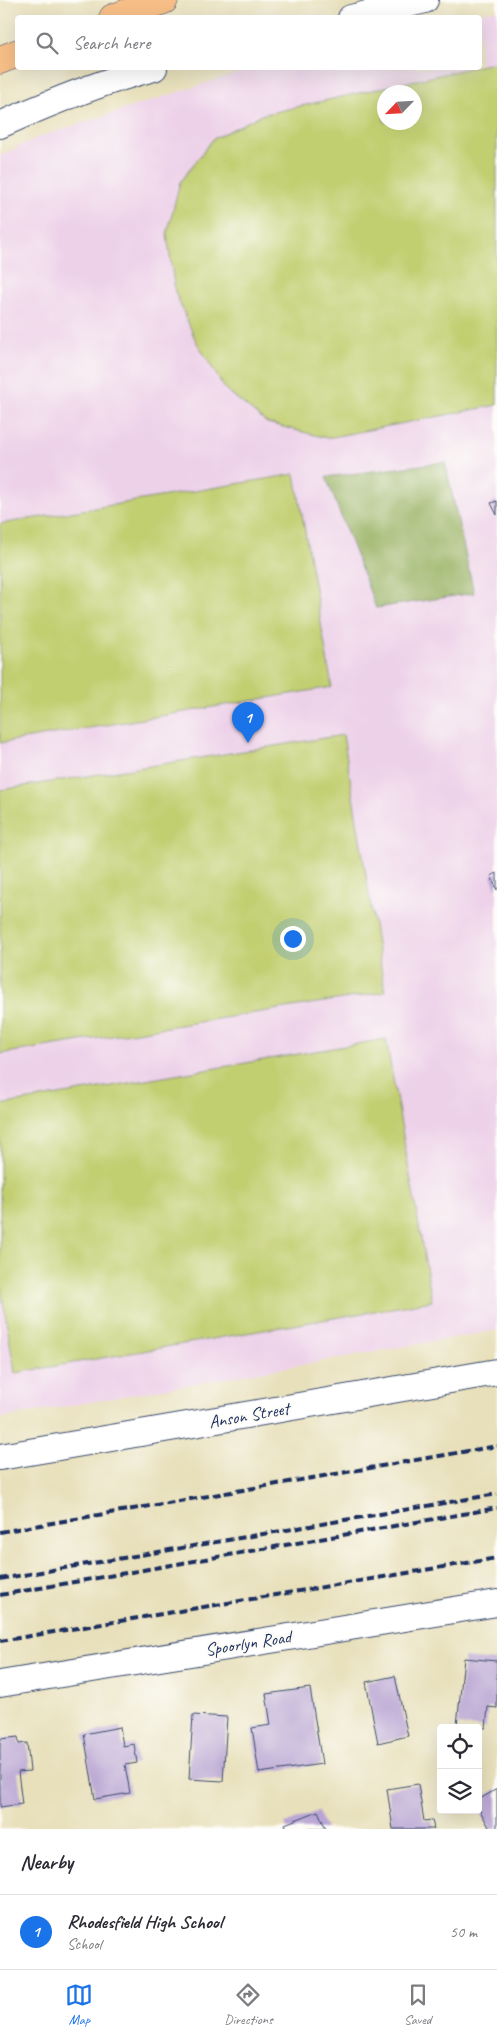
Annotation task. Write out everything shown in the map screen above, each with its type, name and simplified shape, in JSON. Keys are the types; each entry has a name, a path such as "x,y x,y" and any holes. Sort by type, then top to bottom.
{"main road":[{"path":"122,15 164,0"},
{"path":"0,60 15,54"}],"street":[{"path":"363,15 425,0"},
{"path":"0,125 64,96 112,79 146,70"},
{"name":"Anson Street","path":"0,1457 497,1372"},
{"name":"Spoorlyn Road","path":"0,1684 497,1603"}],"shaded area":[{"path":"497,10 497,1330 0,1418 0,156 36,138 247,70 482,70 482,15 471,15"}],"green space":[{"path":"497,62 497,405 327,438 267,423 225,389 196,341 175,292 167,234 180,182 213,139 261,115 377,89 377,130 422,130 422,85 395,85 461,70 482,70 482,65"},
{"path":"445,462 474,593 376,608 326,477"},
{"path":"295,474 332,687 0,743 0,524"},
{"path":"343,735 385,992 0,1054 0,790"},
{"path":"386,1039 432,1301 15,1373 0,1283 0,1105"}],"building":[{"path":"497,501 497,515 491,503"},
{"path":"497,873 497,890 491,876"},
{"path":"464,1658 497,1661 497,1708 488,1707 486,1728 482,1728 482,1724 457,1724"},
{"path":"395,1676 408,1736 378,1743 366,1682"},
{"path":"310,1688 322,1764 259,1773 252,1728 271,1725 266,1694"},
{"path":"193,1715 227,1717 223,1781 189,1779"},
{"path":"120,1727 123,1746 134,1744 137,1763 125,1765 130,1793 95,1799 84,1734"},
{"path":"18,1737 19,1744 27,1743 30,1771 18,1772 22,1804 0,1807 0,1739"},
{"path":"418,1784 424,1821 432,1820 434,1829 393,1829 387,1789"},
{"path":"497,1789 497,1829 490,1829 482,1814 482,1798"},
{"path":"318,1811 326,1829 287,1829 285,1824"}],"railway":[{"path":"0,1532 497,1446"},
{"path":"0,1579 497,1494"},
{"path":"0,1595 497,1508"},
{"path":"0,1641 497,1558"}],"place":[{"name":"Rhodesfield High School","path":"248,743"}]}
